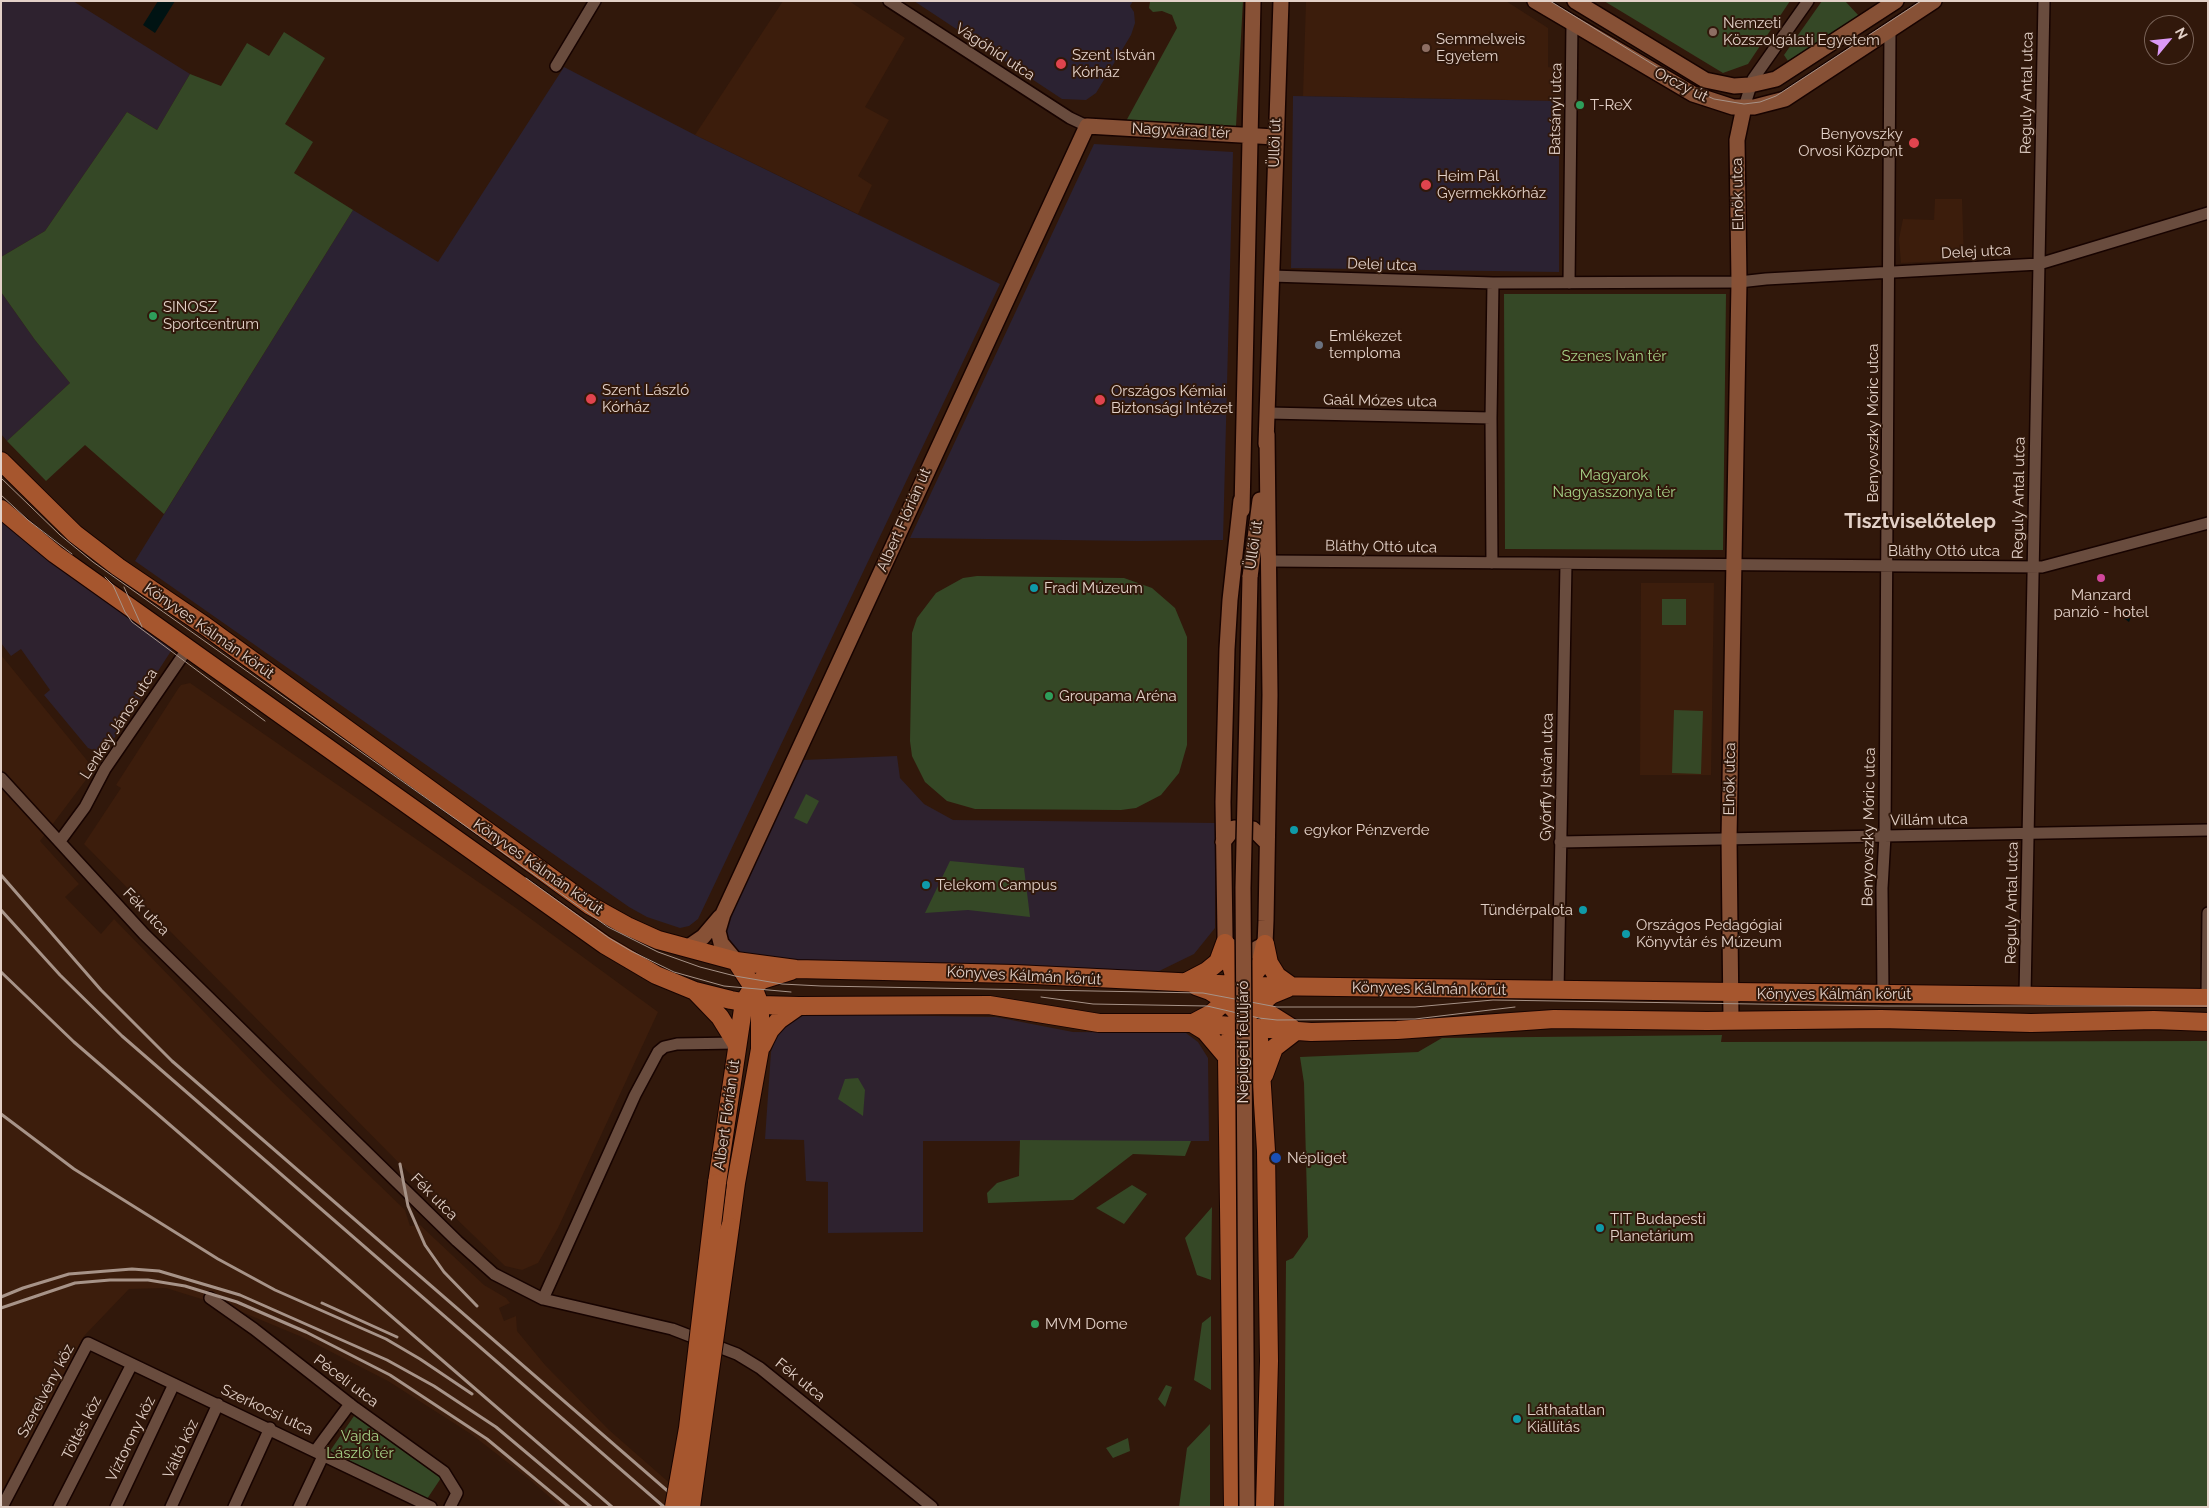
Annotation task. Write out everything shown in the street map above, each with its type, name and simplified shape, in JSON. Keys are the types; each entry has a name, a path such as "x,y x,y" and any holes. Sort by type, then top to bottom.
{"main road":[{"name":"Üllői út","path":"1250,577 1241,500 1253,1"},
{"name":"Üllői út","path":"1250,577 1267,434 1275,137 1281,1"},
{"name":"Orczy út","path":"1535,1 1693,94 1718,104 1744,107 1764,106 1785,99 1934,1"},
{"name":"Orczy út","path":"1575,1 1705,80 1720,84 1750,86 1776,79 1896,1"},
{"name":"Elnök utca","path":"1738,282 1737,140 1744,107"},
{"name":"Nagyvárad tér","path":"1087,126 1275,137"},
{"name":"Albert Flórián út","path":"736,961 721,943 718,930 723,914 959,399 1087,126"},
{"path":"1734,566 1738,282"},
{"path":"1192,1023 1212,1013 1226,1002 1260,966 1265,944 1270,695 1270,561 1267,434"},
{"name":"Könyves Kálmán körút","path":"1,461 75,534 118,567 205,626 590,905 650,936 736,961 796,969 1015,974 1241,986 2207,998"},
{"path":"1241,500 1228,639 1223,842 1225,943 1233,972 1241,986 1257,1006 1296,1031 1274,1048 1263,1078"},
{"name":"Könyves Kálmán körút","path":"1,509 55,554 605,945 656,975 695,991 752,1004 798,1006 989,1006 1099,1024 1243,1023 1296,1031 1396,1030 1554,1019 1731,1020 1881,1018 2031,1023 2154,1020 2208,1022"},
{"name":"Elnök utca","path":"1731,1020 1730,838 1734,566"},
{"name":"Népligeti felüljáró","path":"1247,1507 1243,888 1250,577"},
{"path":"1223,842 1234,828 1253,829 1266,842"},
{"name":"Albert Flórián út","path":"687,948 703,937 723,914"},
{"path":"1225,943 1238,950 1252,951 1265,944"},
{"path":"1185,983 1207,971 1218,962 1225,943"},
{"path":"1265,944 1270,963 1277,976 1291,986"},
{"path":"736,961 753,987 752,1004 736,1043"},
{"path":"753,987 762,980 796,969"},
{"path":"1185,983 1210,992 1226,1002 1259,1039 1263,1078 1266,1151 1269,1361 1265,1507"},
{"path":"1233,1507 1227,1057 1230,1038 1257,1006 1271,995 1291,986"},
{"path":"695,991 720,1017 736,1043"},
{"name":"Albert Flórián út","path":"690,1507 736,1183 760,1049 752,1004"},
{"path":"760,1049 770,1030 779,1020 798,1006"},
{"path":"1192,1023 1205,1031 1227,1057"},
{"name":"Albert Flórián út","path":"674,1507 688,1428 736,1043"},
{"path":"1227,1111 1242,1102 1252,1101 1260,1105 1264,1112"},
{"path":"1229,1147 1241,1157 1249,1160 1257,1160 1264,1156 1266,1151"}],"street":[{"path":"556,66 595,1"},
{"name":"Vágóhíd utca","path":"889,1 1070,118 1087,126"},
{"path":"1744,107 1750,86 1808,1"},
{"name":"Reguly Antal utca","path":"2025,996 2044,1"},
{"name":"Batsányi utca","path":"1569,283 1572,24"},
{"name":"Benyovszky Móric utca","path":"1883,994 1882,888 1885,836 1890,31"},
{"name":"Delej utca","path":"1738,282 2039,264 2208,213"},
{"name":"Delej utca","path":"1271,276 1493,283"},
{"path":"1734,566 1492,563 1491,418 1493,283 1738,282"},
{"name":"Gaál Mózes utca","path":"1268,414 1491,418"},
{"name":"Bláthy Ottó utca","path":"1734,566 2042,567 2208,523"},
{"name":"Bláthy Ottó utca","path":"1270,561 1492,563"},
{"name":"Győrffy István utca","path":"1558,991 1566,564"},
{"name":"Lenkey János utca","path":"60,841 85,807 100,777 188,648"},
{"name":"Fék utca","path":"1,778 144,934 494,1274 543,1299 672,1329 737,1354 760,1368 932,1507"},
{"name":"Villám utca","path":"1560,842 2208,830"},
{"path":"2207,998 2208,913"},
{"name":"Albert Flórián út","path":"543,1299 651,1062 658,1052 669,1046 722,1042 736,1043"},
{"name":"Péceli utca","path":"210,1298 254,1329 350,1404 444,1472 457,1493 450,1507"},
{"name":"Szerkocsi utca","path":"88,1343 270,1428 431,1507"},
{"name":"Szerelvény köz","path":"2,1507 88,1343"},
{"name":"Töltés köz","path":"59,1507 132,1364"},
{"name":"Víztorony köz","path":"116,1507 174,1384"},
{"name":"Váltó köz","path":"171,1507 218,1404"},
{"path":"298,1507 320,1452 350,1404"},
{"path":"234,1507 270,1428"}],"shaded area":[{"path":"1,1 73,1 190,74 157,130 127,112 45,231 1,257"},
{"path":"158,1 175,1 155,33 143,25"},
{"path":"783,1 849,1 905,38 865,107 889,120 858,176 872,185 858,214 695,135"},
{"name":"Szent István Kórház","path":"914,1 1133,1 1130,6 1134,12 1135,23 1131,35 1096,93 1086,100 1062,99"},
{"name":"Semmelweis Egyetem","path":"1306,1 1506,1 1548,28 1548,67 1562,69 1559,101 1303,96"},
{"name":"Szent László Kórház","path":"564,67 695,135 1000,284 698,919 689,926 680,928 647,917 629,907 135,561 353,210 438,262"},
{"name":"Heim Pál Gyermekkórház","path":"1293,96 1559,101 1559,272 1291,268"},
{"name":"Országos Kémiai Biztonsági Intézet","path":"1094,144 1233,152 1223,540 1138,541 910,538"},
{"path":"1935,199 1962,199 1964,260 1901,263 1899,239 1903,219 1934,220"},
{"path":"1,292 35,340 70,383 7,441 1,434"},
{"path":"1,518 173,648 104,754 88,748 44,695 50,690 21,649 11,656 1,643"},
{"path":"1641,583 1714,583 1711,775 1640,775"},
{"path":"2123,608 2127,608 2129,611 2131,617 2129,622 2122,617"},
{"path":"1,655 94,769 40,841 79,884 65,897 101,934 114,919 267,1077 405,1210 410,1226 420,1225 484,1285 506,1298 510,1303 499,1308 504,1321 516,1316 517,1331 545,1365 609,1430 697,1507 561,1507 529,1479 471,1434 388,1381 302,1337 237,1310 166,1288 129,1289 84,1336 1,1493"},
{"path":"190,683 516,908 658,1012 558,1228 538,1263 522,1270 505,1266 400,1164 84,844 121,788 116,785 178,689 181,685"},
{"path":"897,756 900,778 924,804 953,820 1216,823 1215,928 1194,954 1151,975 819,967 715,951 803,760"},
{"path":"812,1014 996,1017 1073,1032 1186,1033 1198,1042 1208,1058 1209,1141 923,1141 923,1232 828,1233 828,1182 806,1181 804,1140 765,1139 771,1052 776,1037 785,1026 799,1017"}],"green space":[{"path":"1243,1 1236,126 1125,123 1177,28 1172,15 1162,11 1153,12 1149,8 1150,2"},
{"name":"Nemzeti Közszolgálati Egyetem","path":"1604,1 1790,1 1748,64 1723,73"},
{"path":"1822,1 1845,1 1859,16 1788,61 1784,55"},
{"name":"SINOSZ Sportcentrum","path":"284,32 325,58 285,124 313,142 294,173 353,210 164,514 85,445 46,481 7,441 70,383 35,340 1,292 1,257 45,231 127,112 157,130 190,74 221,86 247,43 269,56"},
{"path":"1504,294 1726,294 1723,550 1505,549"},
{"name":"Groupama Aréna","path":"977,576 1124,578 1152,588 1175,608 1187,637 1187,745 1179,773 1161,795 1136,808 1121,810 975,809 947,801 925,782 912,756 910,741 912,633 917,618 936,593 963,578"},
{"path":"1662,599 1686,599 1686,625 1662,625"},
{"path":"1674,710 1703,711 1701,774 1672,773"},
{"path":"806,794 819,801 807,824 794,818"},
{"path":"950,861 1024,868 1030,917 968,910 925,913"},
{"name":"Népliget","path":"1722,1035 1721,1042 2208,1041 2208,1507 1284,1507 1286,1261 1293,1258 1308,1237 1304,1083 1300,1057 1418,1052 1442,1038"},
{"path":"858,1078 865,1090 863,1116 838,1099 845,1079"},
{"path":"1020,1140 1191,1141 1185,1156 1133,1154 1073,1200 988,1203 987,1193 997,1183 1019,1176"},
{"path":"1132,1185 1147,1194 1124,1224 1096,1208"},
{"path":"1212,1207 1211,1280 1197,1275 1185,1238"},
{"path":"1211,1316 1211,1390 1194,1380 1202,1323"},
{"path":"1166,1385 1172,1387 1165,1407 1158,1399"},
{"name":"Vajda László tér","path":"354,1416 441,1478 427,1499 330,1451"},
{"path":"1210,1424 1210,1507 1179,1507 1187,1448"},
{"path":"1128,1438 1130,1451 1113,1458 1106,1448"}],"tram line":[{"path":"1550,1 1696,91 1714,99 1744,104 1760,102 1776,96 1921,1"},
{"path":"1,478 60,535 93,562 608,927 658,952 700,967 735,976 782,984 821,986 1203,993 1277,1007 1415,1007 1493,1000 1884,1006 2208,1006"},
{"path":"1,495 28,520 72,554"},
{"path":"105,577 113,585 125,612 132,622 265,721"},
{"path":"124,587 142,627"},
{"path":"526,878 609,938 674,972 724,986 791,992"},
{"path":"1041,997 1093,1004 1207,1006 1259,1018 1277,1020 1415,1019 1515,1007"}],"railway":[{"path":"1,875 101,990 172,1061 686,1507"},
{"path":"1,910 60,975 122,1036 664,1507"},
{"path":"1,972 74,1042 612,1507"},
{"path":"1,1114 74,1169 218,1259 275,1290 386,1339 472,1394"},
{"path":"400,1164 408,1206 425,1245 444,1272 477,1306"},
{"path":"1,1297 69,1274 132,1269 159,1271 240,1295 387,1360 434,1386 496,1427 591,1507"},
{"path":"1,1308 75,1283 110,1280 148,1280 185,1286 237,1302 306,1332 390,1375 487,1439 569,1507"},
{"path":"322,1303 397,1337"}],"place":[{"name":"Nemzeti Közszolgálati Egyetem","path":"1713,32"},
{"name":"Semmelweis Egyetem","path":"1426,48"},
{"name":"Szent István Kórház","path":"1061,64"},
{"name":"T-ReX","path":"1580,105"},
{"name":"Benyovszky Orvosi Központ","path":"1914,143"},
{"name":"Heim Pál Gyermekkórház","path":"1426,185"},
{"name":"SINOSZ Sportcentrum","path":"153,316"},
{"name":"Emlékezet temploma","path":"1319,345"},
{"name":"Szent László Kórház","path":"591,399"},
{"name":"Országos Kémiai Biztonsági Intézet","path":"1100,400"},
{"name":"Manzard panzió - hotel","path":"2101,578"},
{"name":"Fradi Múzeum","path":"1034,588"},
{"name":"Groupama Aréna","path":"1049,696"},
{"name":"egykor Pénzverde","path":"1294,830"},
{"name":"Telekom Campus","path":"926,885"},
{"name":"Tündérpalota","path":"1583,910"},
{"name":"Országos Pedagógiai Könyvtár és Múzeum","path":"1626,934"},
{"name":"Népliget","path":"1276,1158"},
{"name":"TIT Budapesti Planetárium","path":"1600,1228"},
{"name":"MVM Dome","path":"1035,1324"},
{"name":"Láthatatlan Kiállítás","path":"1517,1419"}],"district":[{"name":"Tisztviselőtelep","path":"1920,522"}],"park label":[{"name":"Szenes Iván tér","path":"1614,356"},
{"name":"Magyarok Nagyasszonya tér","path":"1614,484"}]}
